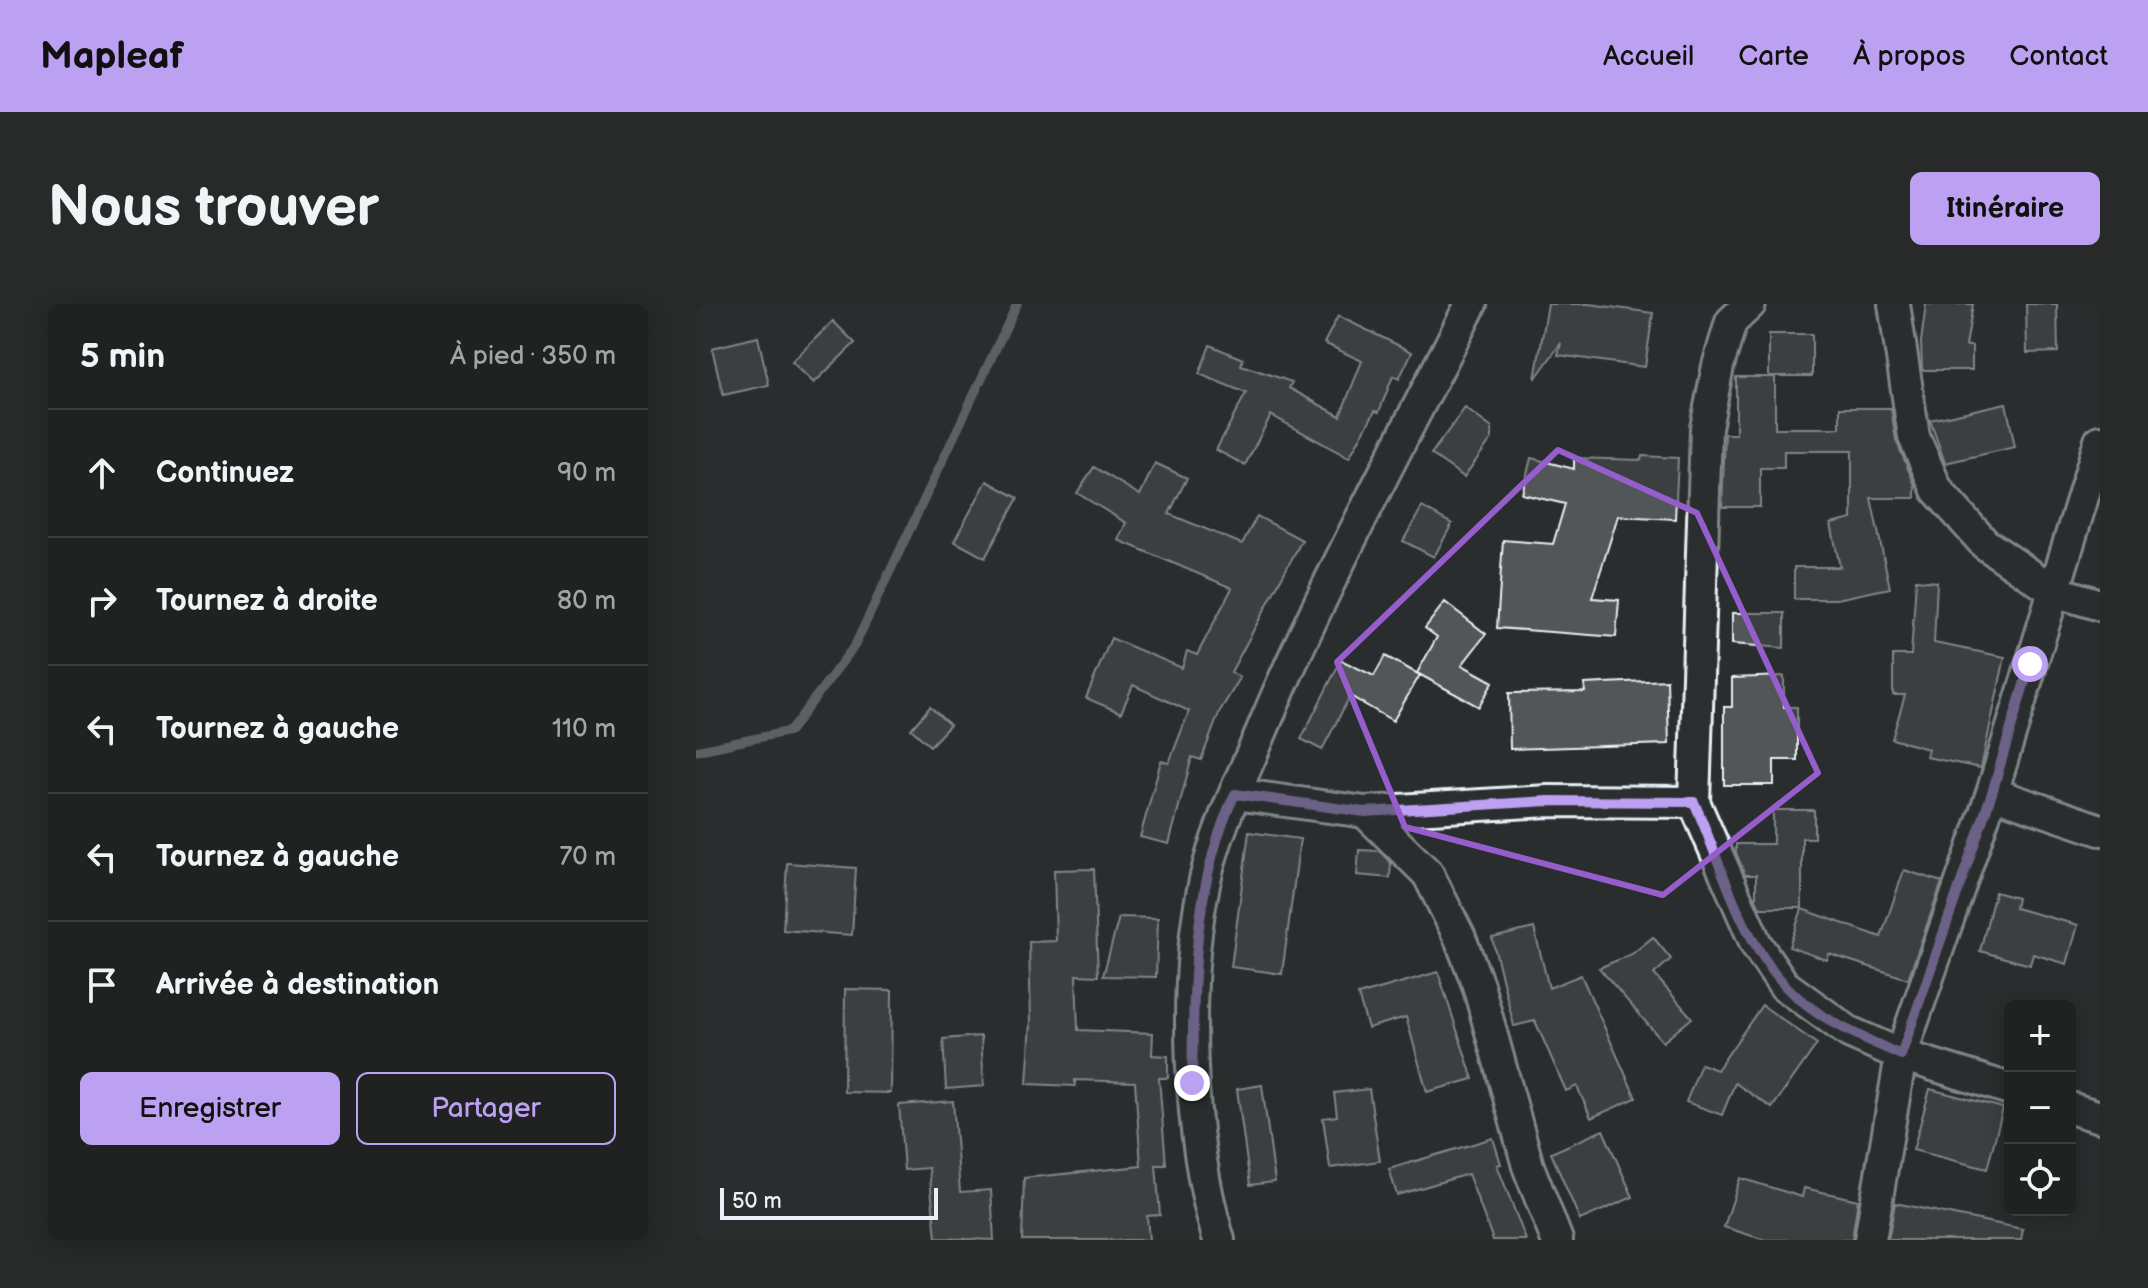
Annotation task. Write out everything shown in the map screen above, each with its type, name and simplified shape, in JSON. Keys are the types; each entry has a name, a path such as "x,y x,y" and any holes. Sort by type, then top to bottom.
{"street":[{"path":"1219,1240 1211,1212 1192,1083 1194,981 1204,883 1219,828 1299,642 1471,304"},
{"path":"1750,304 1731,322 1718,366 1706,428 1694,802 1756,944 1784,985 1849,1032 1901,1055 2004,1087"},
{"path":"1894,304 1914,437 1937,490 1985,544 2054,591 2100,605"},
{"path":"1870,1240 1901,1055 1992,793 2100,441"},
{"path":"1992,793 2100,830"},
{"path":"1235,794 1365,812 1548,801 1694,802"},
{"path":"1365,812 1428,874 1460,938 1478,985 1528,1166 1557,1240"},
{"path":"2076,1110 2100,1117"}],"highlighted area":[{"path":"1558,450 1697,513 1818,773 1663,895 1405,827 1337,662"}],"building":[{"path":"1548,304 1589,304 1653,313 1645,367 1558,355 1561,343 1535,379"},
{"path":"1926,304 1973,304 1966,346 1972,346 1972,370 1922,370 1921,342"},
{"path":"2026,304 2057,304 2058,352 2027,353"},
{"path":"1338,316 1412,352 1399,379 1393,376 1379,412 1375,411 1349,458 1271,415 1245,465 1216,450 1246,393 1199,374 1210,345 1243,359 1241,365 1292,382 1289,388 1340,416 1362,361 1324,343"},
{"path":"833,321 855,343 814,383 792,362"},
{"path":"1769,334 1812,334 1812,376 1769,376"},
{"path":"758,337 769,385 723,395 712,348"},
{"path":"1736,377 1775,377 1775,428 1840,428 1840,408 1891,408 1896,440 1915,485 1915,498 1871,498 1890,588 1837,599 1794,599 1794,567 1840,567 1831,524 1852,519 1852,451 1784,451 1784,468 1760,468 1760,507 1722,507 1725,434 1736,434"},
{"path":"2006,403 2015,447 1945,463 1930,420"},
{"path":"1465,408 1492,428 1492,438 1464,477 1431,454"},
{"path":"1642,456 1678,458 1675,519 1618,516 1592,598 1619,600 1616,637 1497,628 1503,540 1553,544 1565,504 1522,494 1531,458 1574,469 1574,458 1641,460"},
{"path":"1155,463 1187,478 1169,514 1242,544 1257,516 1302,540 1231,672 1240,678 1220,711 1201,760 1192,757 1169,844 1140,837 1161,761 1169,763 1189,711 1133,685 1121,713 1086,698 1111,638 1182,668 1187,651 1197,655 1232,588 1118,540 1126,523 1077,493 1094,467 1140,495"},
{"path":"987,481 1018,498 985,558 954,541"},
{"path":"1422,507 1452,524 1434,557 1403,541"},
{"path":"1916,580 1937,582 1934,643 2005,657 1981,768 1926,757 1928,749 1892,739 1905,695 1893,695 1893,655 1911,655"},
{"path":"1445,602 1486,634 1462,665 1493,682 1479,707 1417,673 1437,637 1425,628"},
{"path":"1732,613 1784,613 1784,648 1732,644"},
{"path":"1385,656 1420,675 1393,721 1350,696 1322,750 1301,739 1341,660 1374,676"},
{"path":"1784,676 1784,707 1797,707 1797,760 1774,760 1774,785 1724,785 1724,707 1732,707 1732,678"},
{"path":"1667,680 1669,744 1510,749 1509,693 1585,692 1584,684"},
{"path":"930,707 950,725 930,746 911,729"},
{"path":"1773,810 1814,810 1814,838 1802,838 1802,908 1760,908 1756,899 1756,875 1745,875 1736,853 1736,844 1773,844"},
{"path":"1249,832 1300,839 1282,974 1231,967"},
{"path":"1359,850 1379,851 1391,863 1390,878 1357,875"},
{"path":"787,863 856,868 852,935 783,930"},
{"path":"1094,869 1098,976 1076,975 1078,1030 1153,1033 1152,1055 1168,1056 1168,1078 1159,1078 1166,1165 1156,1165 1160,1215 1147,1216 1149,1240 1022,1240 1024,1178 1141,1166 1135,1082 1075,1080 1075,1086 1027,1084 1031,1022 1029,942 1056,941 1054,870"},
{"path":"1904,870 1942,882 1908,979 1829,954 1827,960 1789,947 1802,909 1881,937"},
{"path":"1995,892 2017,898 2015,908 2078,925 2067,964 2033,954 2030,965 1980,951"},
{"path":"1119,917 1158,918 1156,977 1103,976"},
{"path":"1534,928 1549,988 1581,975 1636,1098 1591,1118 1577,1086 1566,1091 1535,1021 1514,1026 1492,938"},
{"path":"1653,937 1671,959 1654,974 1692,1018 1663,1042 1599,968 1632,954"},
{"path":"1438,972 1473,1079 1427,1092 1406,1017 1368,1028 1358,995"},
{"path":"845,989 892,990 891,1093 844,1092"},
{"path":"1762,1005 1817,1044 1772,1108 1735,1083 1722,1115 1686,1102 1701,1064 1717,1070"},
{"path":"981,1036 984,1086 946,1089 943,1039"},
{"path":"1262,1085 1275,1182 1250,1185 1237,1089"},
{"path":"1369,1089 1380,1161 1330,1168 1323,1118 1337,1116 1334,1093"},
{"path":"1930,1089 2003,1108 1987,1169 1913,1150"},
{"path":"953,1101 960,1192 991,1190 994,1240 936,1238 929,1168 904,1170 899,1105"},
{"path":"1603,1130 1633,1197 1580,1220 1551,1153"},
{"path":"1493,1138 1501,1164 1497,1165 1526,1240 1493,1240 1468,1174 1397,1195 1389,1169"},
{"path":"1740,1178 1802,1197 1804,1188 1858,1200 1852,1240 1765,1240 1724,1227"},
{"path":"1895,1203 2023,1229 2021,1240 1888,1240"}],"waterway":[{"path":"696,751 790,731 855,645 1017,304"}],"route":[{"path":"1192,1083 1194,981 1204,883 1219,828 1235,794 1365,812 1548,801 1694,802 1756,944 1784,985 1849,1032 1901,1055 1992,793 2030,664"}]}
